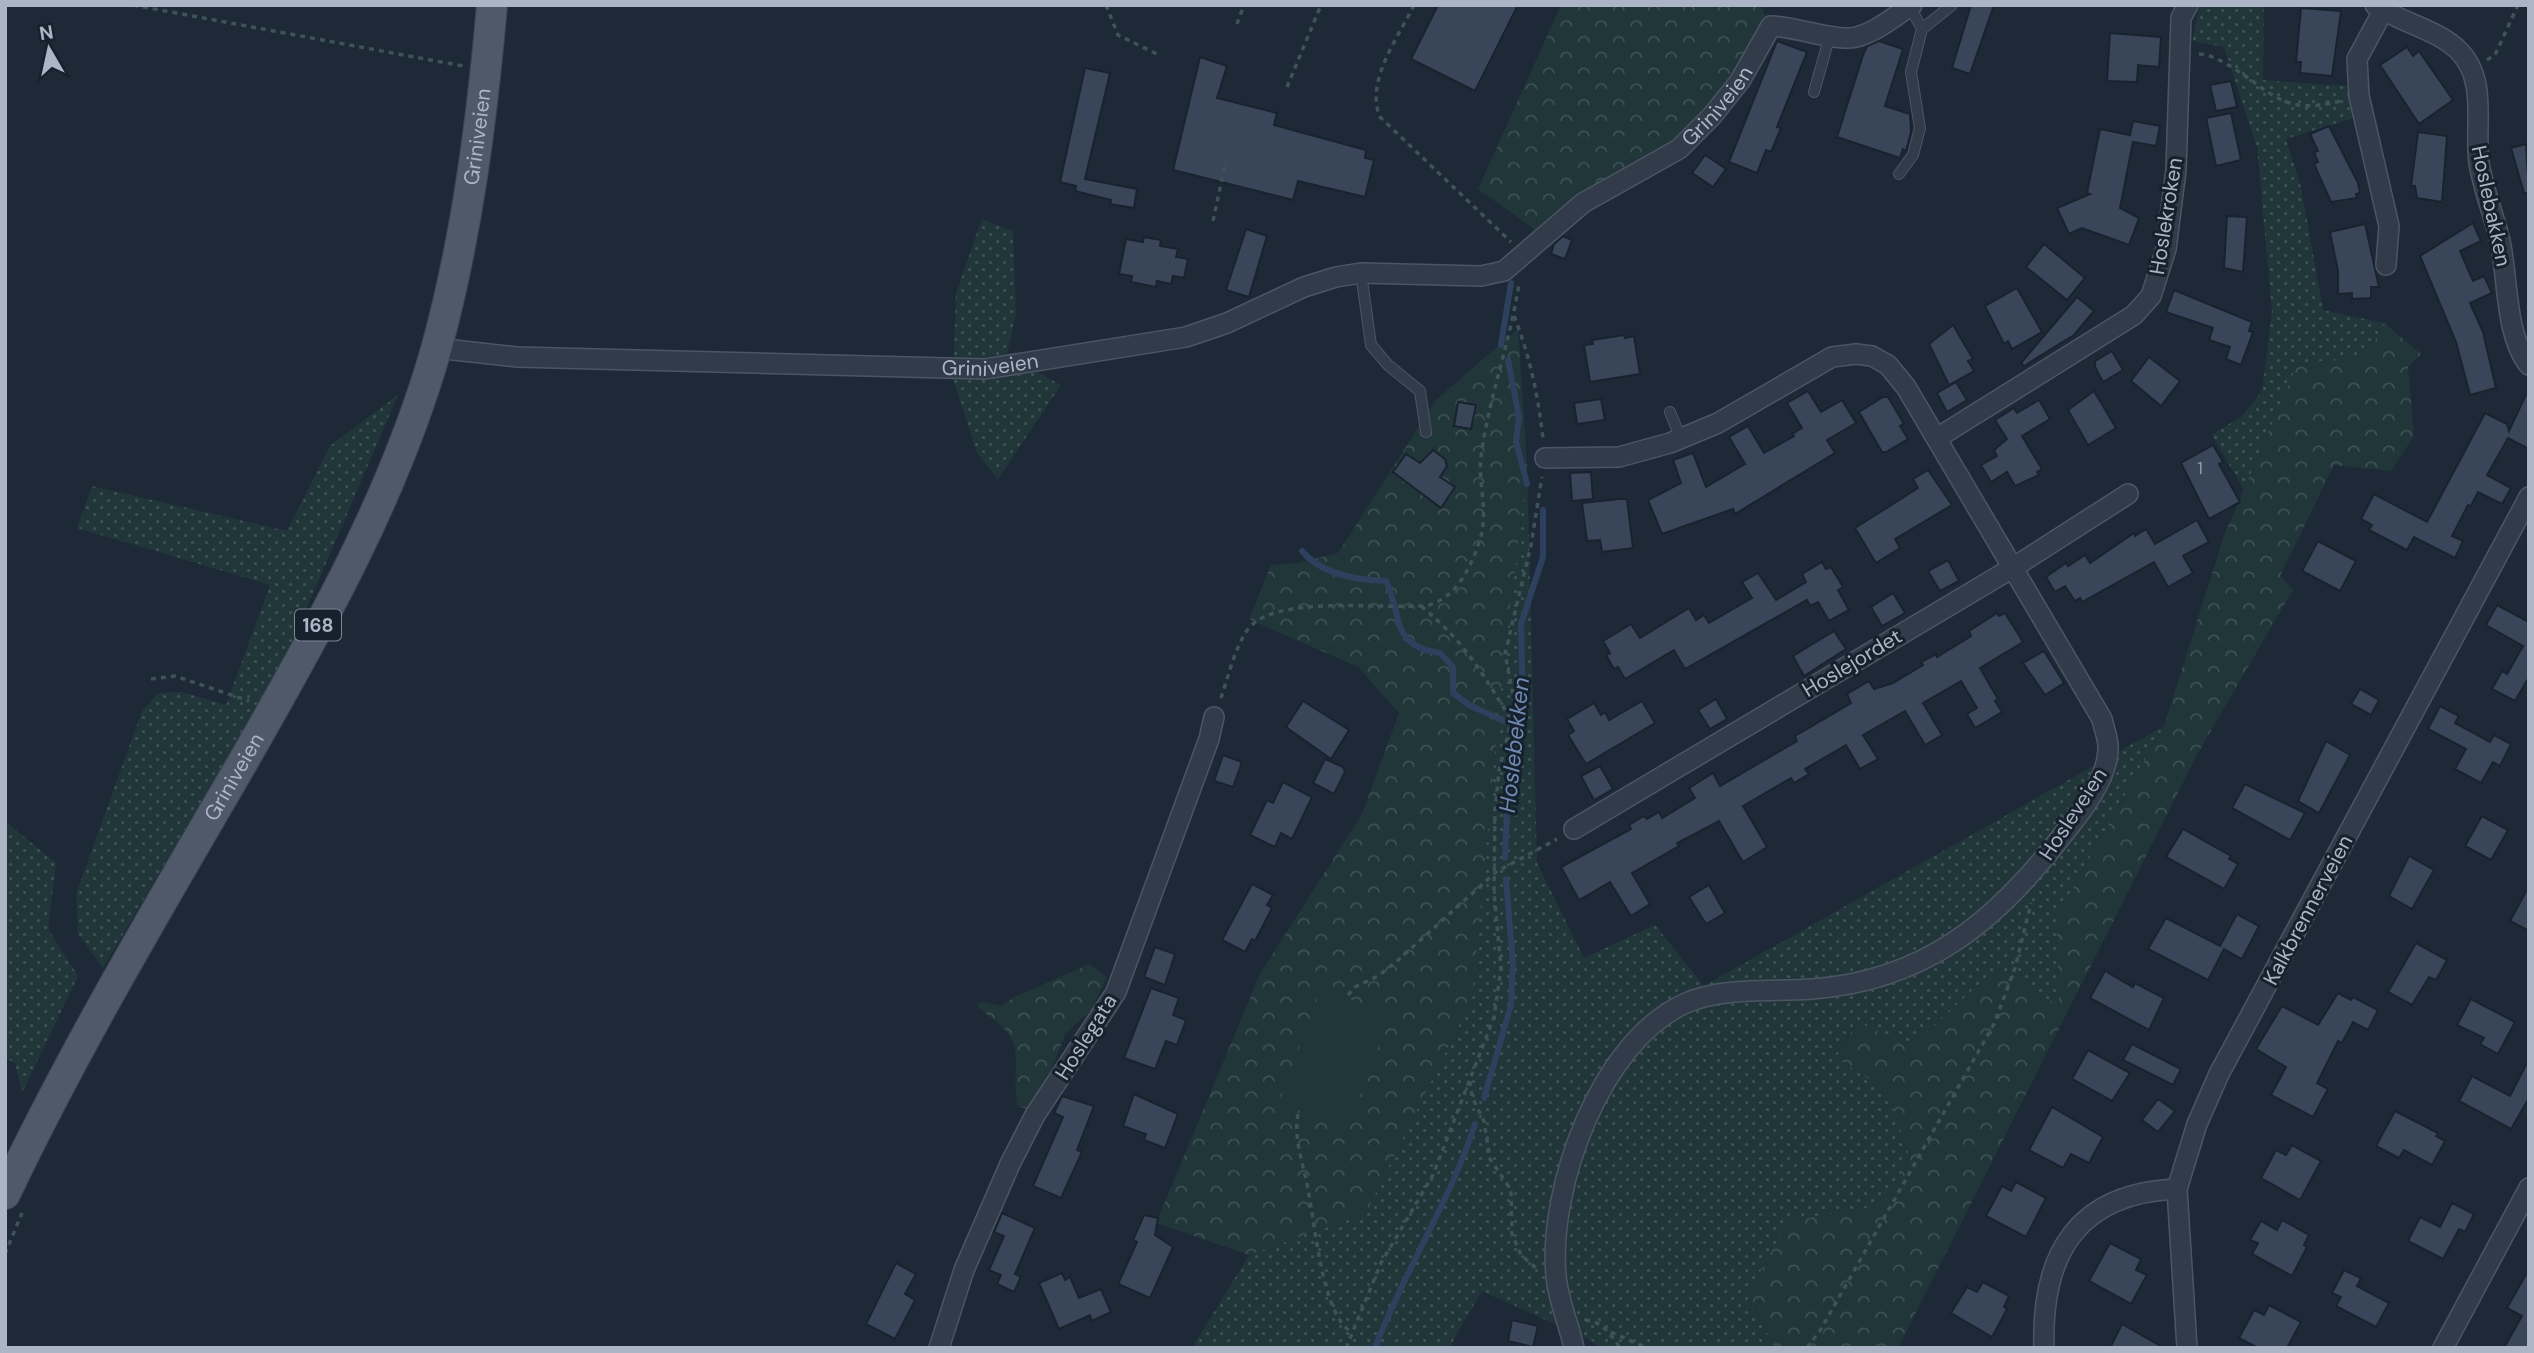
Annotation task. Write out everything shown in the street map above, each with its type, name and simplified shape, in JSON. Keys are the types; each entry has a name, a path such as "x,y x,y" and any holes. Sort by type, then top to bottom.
{"main road":[{"name":"Griniveien","path":"5,1194 75,1054 272,710 369,524 405,437 436,348 458,253 486,70 492,5"}],"street":[{"name":"Hoslekroken","path":"1937,438 2122,323 2151,296 2166,249 2176,170 2181,19 2188,5"},
{"name":"Griniveien","path":"436,348 517,357 985,369 1186,337 1227,323 1304,287 1336,277 1361,273 1480,276 1504,271 1583,203 1679,149 1712,116 1740,81 1771,26 1794,26 1850,38 1869,32 1911,6"},
{"path":"2386,265 2389,226 2359,96 2357,59 2379,8 2458,49 2473,69"},
{"name":"Hoslebakken","path":"2473,69 2478,93 2476,137 2480,166 2501,243 2515,335 2529,365"},
{"name":"Hosleveien","path":"1545,458 1619,457 1681,439 1718,423 1832,357 1856,354 1872,356 1888,365 1937,438 2102,719 2109,747 2106,766 2087,799 2031,876 1997,912 1962,938 1913,965 1861,981 1816,989 1725,994 1688,1002 1660,1017 1609,1079 1589,1112 1571,1155 1555,1231 1556,1278 1574,1348"},
{"name":"Hoslejordet","path":"1574,829 2014,567 2128,494"},
{"name":"Kalkbrennerveien","path":"2187,1348 2177,1189 2197,1124 2219,1074 2529,497"},
{"name":"Hoslegata","path":"939,1348 964,1270 1010,1164 1035,1115 1116,992 1205,752 1214,717"},
{"path":"2443,1348 2529,1188"},
{"path":"2043,1348 2042,1311 2048,1283 2060,1256 2078,1229 2097,1208 2119,1199 2142,1191 2177,1189"}],"lane":[{"path":"1899,174 1913,155 1920,128 1911,72 1923,29 1952,5"},
{"path":"1911,6 1923,29"},
{"path":"1814,92 1830,35"},
{"path":"1361,273 1371,345 1388,365 1420,391 1426,432"},
{"path":"1670,412 1681,439"}],"path":[{"path":"133,5 486,70"},
{"path":"1106,5 1118,34 1161,56"},
{"path":"1237,24 1244,5"},
{"path":"1287,88 1321,5"},
{"path":"1414,5 1381,71 1375,105 1380,117 1485,220 1515,245 1523,257"},
{"path":"2473,69 2495,55 2518,5"},
{"path":"2180,54 2210,55 2244,75 2278,101 2314,108 2359,96"},
{"path":"1213,221 1226,161"},
{"path":"1214,717 1245,632 1254,622 1307,607 1421,606 1440,602 1460,582 1482,533 1481,455 1514,316 1525,344 1539,402 1545,458 1531,545 1505,654 1515,705 1499,771 1495,811 1494,892 1501,968 1494,1017 1433,1175 1381,1264 1346,1348"},
{"path":"1421,606 1452,631 1470,654 1512,721"},
{"path":"151,679 175,676 195,680 272,710"},
{"path":"1348,995 1355,986 1378,976 1396,962 1496,872 1574,829"},
{"path":"1807,1348 1821,1329 1994,1024 2027,924 2033,892 2031,876"},
{"path":"1470,1079 1472,1097 1484,1121 1490,1158 1511,1190 1512,1234 1521,1255 1544,1276 1556,1278"},
{"path":"1298,1114 1295,1130 1310,1197 1315,1244 1334,1304 1345,1329 1352,1332"},
{"path":"1568,1320 1591,1320 1647,1348"},
{"path":"1609,1331 1620,1348"}],"green space":[{"path":"1561,5 1760,5 1771,26 1712,116 1544,236 1478,189"},
{"path":"2200,5 2264,5 2263,80 2347,86 2353,118 2286,139 2301,187 2323,310 2384,323 2366,359 2298,363 2244,490 2212,435 2243,415 2262,391 2272,311 2257,147 2224,47 2192,41"},
{"path":"982,219 1013,231 1016,313 1007,355 1061,385 998,479 977,453 953,379 956,293"},
{"path":"2384,323 2421,354 2408,367 2414,436 2391,471 2334,465 2280,576 2293,590 2199,751 1898,1348 1775,1348 1747,1295 1789,1221 1883,1205 1910,1158 1887,1090 1836,1058 1857,1022 1912,1047 1996,968 2059,1006 2056,918 2164,726 2224,536 2298,363 2366,358"},
{"path":"1518,329 1527,465 1501,688 1472,999 1366,1213 1249,1255 1156,1223 1260,974 1362,814 1399,713 1358,667 1249,619 1271,565 1297,563 1338,553 1436,400"},
{"path":"398,395 282,666 103,968 78,934 76,894 142,711 158,693 182,692 226,705 270,585 77,528 92,486 287,531 330,446"},
{"path":"1527,465 1537,863 1584,958 1655,925 1704,986 2164,726 2056,918 2059,1007 1996,968 1912,1047 1856,1022 1836,1058 1887,1090 1910,1158 1883,1205 1789,1221 1747,1295 1775,1348 1599,1348 1592,1341 1482,1291 1449,1348 1192,1348 1249,1255 1366,1213 1501,688"},
{"path":"5,821 56,863 48,929 78,976 22,1093 15,1063 5,1058"},
{"path":"1090,964 1107,978 1091,1010 1066,1033 1042,1091 1029,1109 1018,1107 1012,1040 977,1004 983,1002 1002,1006 1014,997"},
{"path":"1321,989 1390,1015 1348,1128 1279,1103"}],"building":[{"path":"1438,5 1518,5 1475,91 1411,59"},
{"path":"1971,5 1994,5 1970,74 1952,68"},
{"path":"2301,8 2341,11 2332,76 2300,73 2301,62 2296,62"},
{"path":"2110,33 2161,37 2159,67 2138,65 2137,82 2107,81"},
{"path":"1777,41 1807,52 1777,127 1781,128 1771,152 1766,150 1757,173 1729,162"},
{"path":"1879,41 1903,49 1885,106 1910,114 1911,132 1906,151 1903,149 1900,158 1837,137 1863,55 1867,46"},
{"path":"2407,47 2413,56 2419,51 2453,100 2419,124 2380,65"},
{"path":"1200,57 1227,66 1217,98 1277,113 1274,125 1366,150 1365,158 1374,160 1365,197 1298,181 1293,200 1173,170"},
{"path":"1085,68 1110,73 1085,179 1137,189 1134,208 1110,204 1111,200 1075,191 1076,186 1060,182"},
{"path":"2231,81 2237,107 2216,111 2210,85"},
{"path":"2231,113 2241,160 2216,166 2206,118"},
{"path":"2133,121 2160,126 2156,146 2133,142 2120,208 2139,218 2129,245 2082,228 2069,234 2057,208 2090,194 2087,193 2100,129 2130,135"},
{"path":"2329,126 2358,183 2360,193 2356,194 2357,198 2331,202 2314,164 2318,162 2314,152 2318,151 2310,134"},
{"path":"2418,132 2447,136 2442,202 2417,198 2415,186 2411,186"},
{"path":"2526,144 2529,193 2524,193 2511,148"},
{"path":"1705,155 1726,169 1713,187 1692,173"},
{"path":"2227,216 2247,217 2243,272 2224,268"},
{"path":"2473,223 2481,241 2460,251 2473,281 2484,276 2492,293 2470,303 2483,332 2496,388 2470,395 2456,342 2420,256"},
{"path":"2365,224 2379,287 2371,287 2371,298 2352,299 2352,293 2338,294 2338,271 2330,232"},
{"path":"1246,229 1267,236 1249,297 1226,290"},
{"path":"1563,236 1572,240 1565,259 1551,254 1554,244"},
{"path":"1144,237 1161,240 1160,246 1178,249 1176,257 1188,259 1184,278 1173,276 1171,284 1157,281 1156,287 1131,282 1132,276 1119,274 1126,239 1143,242"},
{"path":"2044,244 2085,278 2067,300 2026,267"},
{"path":"2017,288 2042,332 2012,349 2008,341 2004,344 1985,306"},
{"path":"2174,290 2252,322 2249,331 2253,332 2241,365 2226,359 2230,347 2209,340 2213,328 2166,312"},
{"path":"2077,297 2094,311 2074,335 2024,366 2021,363"},
{"path":"1953,325 1973,359 1968,361 1974,371 1949,385 1929,344"},
{"path":"1624,335 1625,338 1634,336 1640,374 1590,382 1584,345 1593,344 1592,340"},
{"path":"2112,351 2123,370 2103,382 2095,367 2095,361"},
{"path":"2149,357 2180,381 2161,406 2131,381"},
{"path":"1956,382 1967,400 1947,412 1937,393"},
{"path":"2529,388 2529,449 2508,438 2487,475 2511,488 2502,504 2478,492 2452,536 2463,541 2455,558 2414,537 2407,550 2369,530 2372,525 2361,519 2374,494 2427,522 2485,413 2507,424 2509,431"},
{"path":"1808,391 1821,412 1842,400 1856,423 1827,440 1835,453 1735,514 1733,509 1662,534 1648,500 1681,483 1673,460 1693,453 1706,487 1745,464 1729,437 1748,426 1764,453 1794,436 1792,434 1802,428 1787,403"},
{"path":"2094,391 2116,428 2088,445 2068,410"},
{"path":"1883,397 1888,397 1904,424 1900,426 1908,439 1886,452 1882,452 1859,412"},
{"path":"1601,399 1605,420 1577,424 1574,403"},
{"path":"2039,400 2050,419 2022,436 2042,469 2037,472 2039,475 2015,486 2007,472 1991,482 1981,465 1997,456 1994,450 2007,439 1995,420 2014,408 2017,413"},
{"path":"1458,402 1476,405 1471,429 1454,426"},
{"path":"2213,445 2223,462 2219,464 2240,502 2209,519 2181,463"},
{"path":"1433,450 1445,459 1447,466 1440,477 1455,487 1441,508 1393,472 1406,454 1420,463"},
{"path":"1928,470 1952,505 1895,539 1900,548 1876,563 1855,528 1918,488 1913,479"},
{"path":"1591,472 1593,499 1572,501 1570,473"},
{"path":"1627,499 1633,548 1602,552 1600,540 1587,541 1582,503"},
{"path":"2197,520 2209,542 2183,556 2193,573 2168,587 2154,562 2082,602 2080,598 2075,601 2065,586 2055,592 2046,577 2066,563 2068,566 2085,555 2090,563 2134,533 2135,536 2146,529 2155,544"},
{"path":"2318,541 2356,561 2340,591 2302,571"},
{"path":"1948,560 1959,581 1940,591 1928,571"},
{"path":"1822,562 1826,569 1831,567 1843,587 1838,590 1849,610 1829,621 1818,602 1810,606 1807,600 1685,669 1674,650 1625,679 1618,667 1614,669 1606,655 1610,653 1603,641 1631,624 1640,638 1689,608 1696,620 1704,615 1709,623 1752,598 1742,582 1758,573 1776,600 1806,582 1802,574"},
{"path":"1893,593 1905,613 1882,626 1871,607"},
{"path":"2497,605 2529,622 2529,677 2515,701 2492,689 2502,671 2507,674 2523,646 2486,625"},
{"path":"1997,613 1999,616 2005,613 2023,642 1980,668 1998,699 1995,701 2002,712 1975,728 1967,714 1977,708 1961,681 1923,703 1942,735 1925,745 1905,711 1863,735 1878,759 1860,769 1846,745 1805,769 1809,774 1794,783 1791,778 1743,806 1767,847 1743,862 1719,821 1677,843 1679,846 1632,873 1650,904 1631,916 1610,882 1579,900 1561,867 1631,829 1629,825 1644,816 1647,819 1659,812 1662,818 1695,798 1689,788 1713,773 1720,786 1797,741 1795,736 1851,703 1847,694 1869,681 1874,689 1893,683 1923,665 1921,662 1936,654 1937,657 1971,636 1969,631"},
{"path":"1834,631 1846,649 1804,676 1793,656"},
{"path":"2044,651 2064,683 2045,695 2023,663"},
{"path":"2360,689 2379,700 2371,715 2351,704"},
{"path":"1716,699 1727,719 1710,729 1698,710"},
{"path":"1303,701 1349,730 1331,759 1286,727"},
{"path":"1642,701 1655,723 1586,764 1568,735 1574,731 1567,719 1594,703 1601,715 1605,712 1609,720"},
{"path":"2440,706 2459,716 2455,723 2490,742 2494,735 2511,744 2500,766 2493,762 2481,783 2455,769 2466,749 2428,729"},
{"path":"2326,741 2350,755 2319,813 2298,801"},
{"path":"1223,755 1242,762 1233,787 1214,781"},
{"path":"1325,759 1343,767 1345,772 1334,794 1313,783"},
{"path":"1600,766 1613,789 1594,800 1581,776"},
{"path":"1283,782 1312,797 1292,839 1281,833 1275,847 1250,835 1267,800 1273,803"},
{"path":"2245,784 2305,813 2290,840 2232,808"},
{"path":"2482,816 2508,830 2491,860 2465,846"},
{"path":"2183,829 2231,856 2229,859 2238,864 2224,889 2166,857"},
{"path":"2409,856 2434,870 2412,909 2389,896"},
{"path":"1252,884 1273,895 1267,905 1272,908 1255,941 1252,939 1245,952 1222,940"},
{"path":"1709,885 1725,913 1706,924 1689,897"},
{"path":"2529,886 2529,931 2510,921"},
{"path":"2237,914 2259,926 2242,959 2224,949 2208,980 2148,949 2166,918 2220,946"},
{"path":"2416,943 2447,960 2436,980 2429,977 2412,1005 2388,992"},
{"path":"1155,947 1175,954 1165,985 1144,977"},
{"path":"2105,971 2133,987 2135,983 2164,998 2149,1030 2090,998"},
{"path":"1151,988 1179,998 1173,1015 1186,1020 1177,1045 1166,1041 1155,1069 1124,1058"},
{"path":"2338,993 2351,1000 2353,997 2378,1010 2368,1030 2353,1022 2342,1043 2338,1041 2317,1083 2328,1089 2313,1117 2271,1095 2286,1067 2256,1049 2282,1006 2318,1025"},
{"path":"2471,999 2515,1022 2498,1054 2480,1044 2484,1038 2457,1025"},
{"path":"2132,1044 2181,1069 2173,1085 2123,1060"},
{"path":"2088,1050 2130,1073 2112,1101 2072,1079"},
{"path":"2529,1059 2529,1098 2511,1129 2459,1101 2472,1076 2510,1096"},
{"path":"1134,1094 1178,1114 1165,1148 1144,1140 1146,1134 1123,1126"},
{"path":"1062,1096 1094,1106 1077,1150 1082,1152 1061,1198 1033,1186 1063,1117 1054,1113"},
{"path":"2158,1099 2175,1111 2158,1132 2142,1120"},
{"path":"2052,1107 2103,1137 2089,1163 2071,1154 2063,1168 2029,1150"},
{"path":"2395,1111 2438,1133 2436,1136 2445,1141 2432,1165 2404,1150 2399,1158 2376,1146"},
{"path":"2292,1145 2321,1161 2300,1200 2261,1178 2276,1150 2286,1155"},
{"path":"2016,1182 2046,1198 2026,1237 1986,1216 2002,1186 2011,1191"},
{"path":"2452,1203 2474,1214 2465,1232 2459,1229 2443,1259 2408,1241 2420,1217 2440,1227"},
{"path":"1002,1213 1035,1228 1015,1274 1021,1277 1014,1292 997,1284 1001,1275 989,1270 1004,1236 994,1232"},
{"path":"1144,1215 1158,1218 1155,1235 1173,1247 1150,1298 1118,1284 1137,1242 1133,1240"},
{"path":"2282,1220 2309,1235 2304,1245 2307,1247 2292,1276 2252,1254 2258,1243 2250,1240 2261,1221 2277,1230"},
{"path":"2110,1243 2141,1259 2136,1270 2147,1275 2131,1304 2089,1281"},
{"path":"896,1263 916,1274 905,1294 915,1300 895,1339 866,1324"},
{"path":"2529,1269 2529,1348 2504,1348 2522,1316 2507,1308"},
{"path":"2344,1270 2361,1278 2357,1286 2389,1303 2376,1327 2336,1306 2341,1297 2332,1293"},
{"path":"1062,1273 1065,1280 1070,1277 1079,1298 1101,1289 1111,1312 1092,1321 1090,1315 1059,1329 1039,1283"},
{"path":"1983,1282 2009,1296 2004,1307 2007,1309 1992,1337 1951,1313 1967,1287 1977,1292"},
{"path":"2269,1305 2301,1322 2287,1348 2258,1348 2239,1338 2254,1310 2264,1315"},
{"path":"1512,1320 1538,1326 1533,1347 1508,1341"},
{"path":"2122,1324 2164,1348 2110,1348"}],"waterway":[{"name":"Hoslebekken","path":"1501,345 1511,283"},
{"name":"Hoslebekken","path":"1508,360 1519,417 1516,441 1527,484"},
{"name":"Hoslebekken","path":"1505,858 1508,785 1523,708 1521,624 1543,557 1543,510"},
{"path":"1302,551 1319,566 1341,575 1386,581 1405,637 1413,644 1440,653 1453,667 1453,693 1469,705 1506,722"},
{"name":"Hoslebekken","path":"1484,1098 1511,1005 1513,964 1506,879"},
{"name":"Hoslebekken","path":"1375,1348 1399,1291 1453,1181 1475,1124"}]}
